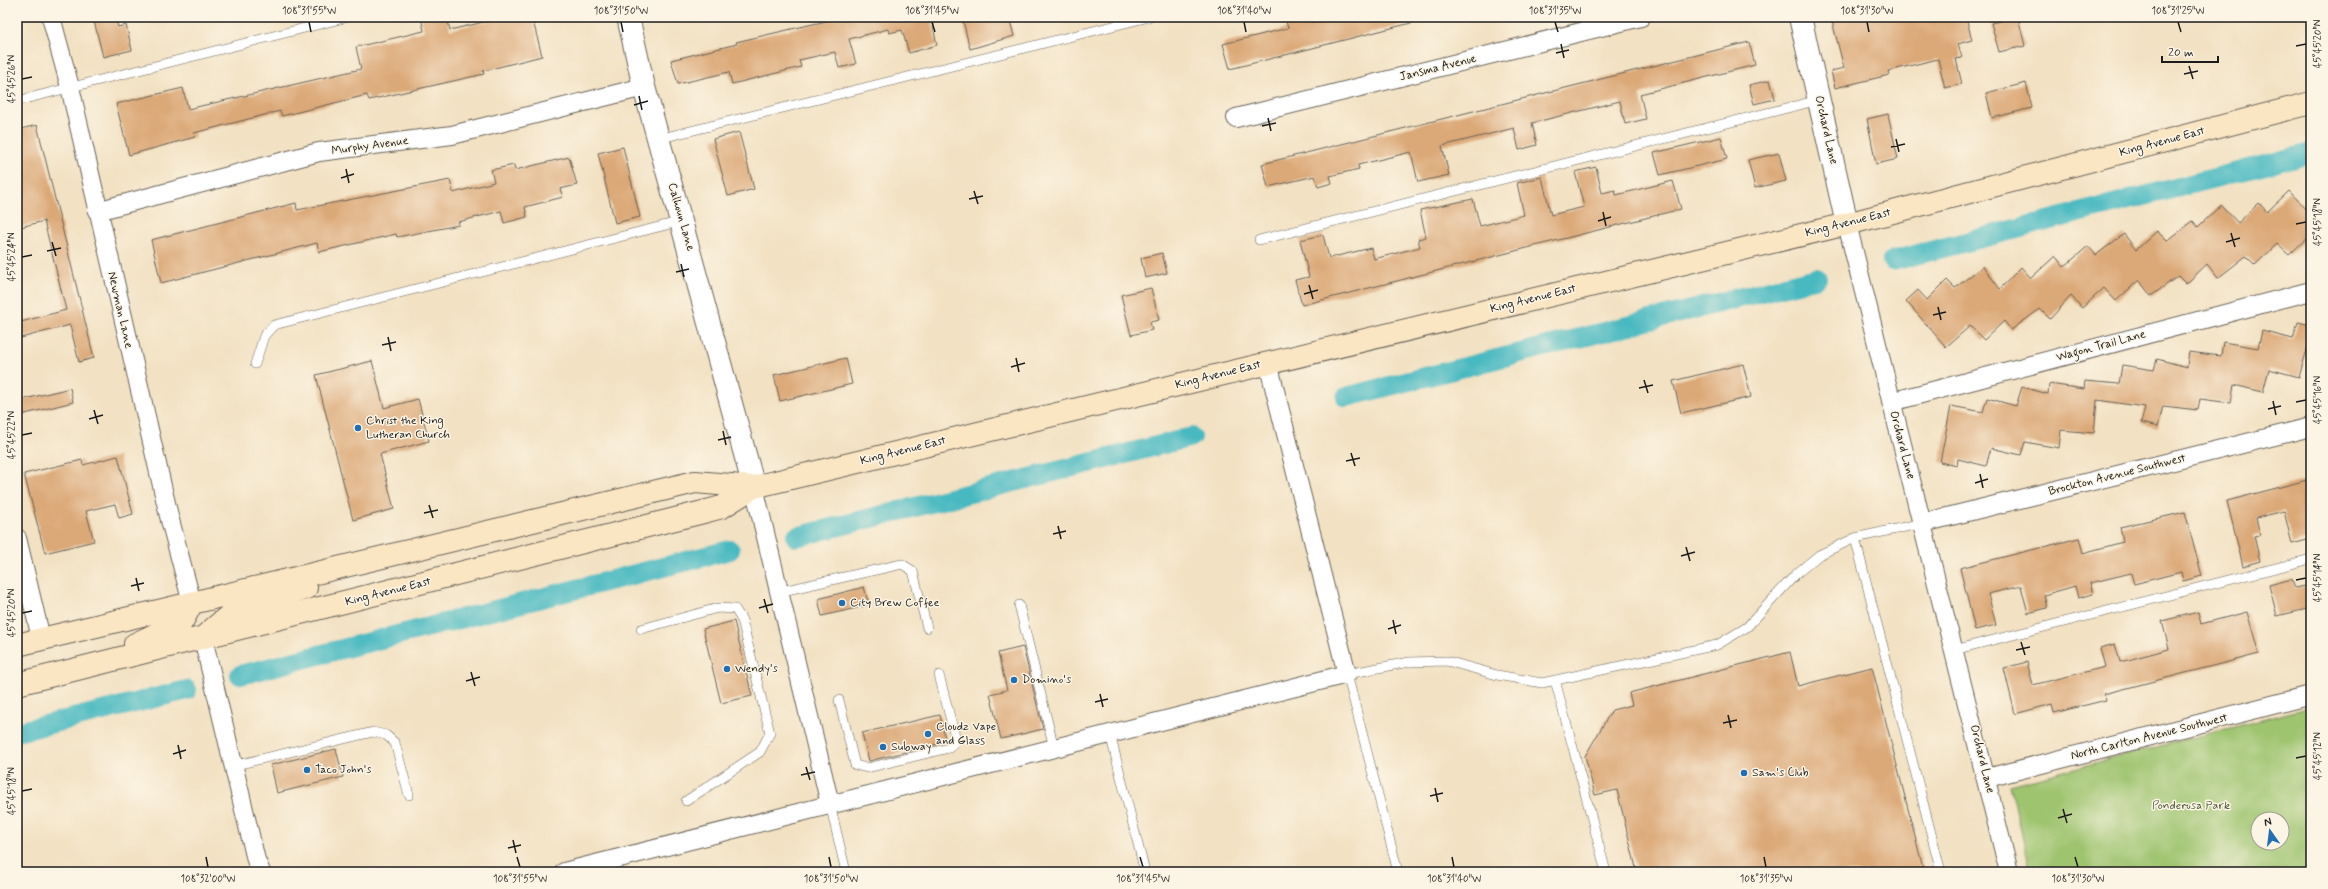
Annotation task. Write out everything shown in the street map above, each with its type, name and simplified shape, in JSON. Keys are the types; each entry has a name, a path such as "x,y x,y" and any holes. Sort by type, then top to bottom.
{"main road":[{"name":"King Avenue East","path":"17,645 694,482 754,487 1847,224 2311,103"},
{"name":"King Avenue East","path":"17,684 722,507 754,487"},
{"path":"203,638 232,613 290,594 387,556"},
{"path":"46,676 155,637 182,622 192,603"}],"street":[{"name":"Newman Lane","path":"51,17 70,87 97,212 169,516 192,603"},
{"name":"Jansma Avenue","path":"1236,118 1641,17"},
{"name":"Orchard Lane","path":"1800,17 1847,224 1987,778 2009,872"},
{"name":"Calhoun Lane","path":"632,18 644,87 754,487"},
{"name":"Murphy Avenue","path":"97,212 319,152 452,135 644,87"},
{"name":"Wagon Trail Lane","path":"1891,402 2311,291"},
{"path":"564,872 1347,674 1268,363"},
{"name":"Brockton Avenue Southwest","path":"1923,523 2311,427"},
{"path":"754,487 830,804"},
{"path":"17,538 42,638"},
{"path":"203,638 232,766 256,860 262,872"},
{"name":"North Carlton Avenue Southwest","path":"1987,778 2311,695"}],"lane":[{"path":"17,101 348,17"},
{"path":"658,139 1149,17"},
{"path":"1259,240 1819,100"},
{"path":"254,364 264,336 274,325 682,221"},
{"path":"1398,872 1347,674 1409,662 1447,662 1518,679 1542,683 1717,645 1747,627 1796,574 1818,555 1855,538 1923,523"},
{"path":"1855,538 1941,872"},
{"path":"1954,650 2311,559"},
{"path":"778,592 902,564 913,571 927,628"},
{"path":"1019,605 1054,748"},
{"path":"641,629 718,608 735,609 742,620 770,733 760,752 686,801"},
{"path":"839,700 855,766 867,768 934,752 949,748 956,740 939,675"},
{"path":"1555,680 1606,872"},
{"path":"232,766 373,732 386,735 395,743 409,796"},
{"path":"1110,734 1145,872"},
{"path":"830,804 846,872"}],"green space":[{"name":"Ponderosa Park","path":"2311,707 2311,872 2031,872 2010,785"}],"building":[{"path":"93,17 115,17 118,27 126,25 132,50 103,57"},
{"path":"421,17 447,17 450,30 488,21 487,17 532,17 542,56 483,71 484,74 369,100 367,95 282,116 280,111 194,133 195,137 129,155 116,104 183,88 188,109 361,69 356,47 424,31"},
{"path":"843,17 931,17 937,45 909,53 902,30 889,33 888,29 849,39 856,64 839,68 835,52 799,60 801,67 732,84 729,72 678,84 671,60 737,44 736,42"},
{"path":"962,17 1009,17 1014,36 970,49"},
{"path":"1304,17 1310,17 1311,22 1332,17 1414,17 1415,22 1230,69 1223,44 1288,28 1286,22"},
{"path":"1831,17 1966,17 1972,40 1958,44 1962,58 1956,59 1962,84 1945,88 1938,59 1888,71 1889,75 1835,88 1831,71 1844,68"},
{"path":"2018,17 2025,46 1999,52 1991,23"},
{"path":"1749,42 1755,65 1640,94 1646,119 1625,124 1620,101 1532,123 1537,145 1519,150 1514,128 1442,146 1449,175 1418,182 1411,152 1358,165 1359,169 1330,176 1332,183 1318,187 1315,176 1268,187 1262,164"},
{"path":"1770,80 1775,99 1754,104 1749,85"},
{"path":"2026,83 2032,108 1992,118 1986,93"},
{"path":"1888,114 1898,159 1876,164 1867,119"},
{"path":"37,125 94,358 79,362 70,325 17,339 17,323 66,310 44,221 17,228 17,130"},
{"path":"739,132 754,189 728,196 713,139"},
{"path":"1721,137 1727,159 1660,175 1654,153"},
{"path":"623,147 640,217 615,223 598,153"},
{"path":"1779,153 1786,181 1755,188 1748,160"},
{"path":"569,157 577,185 560,189 563,197 525,207 527,217 504,223 501,211 458,222 459,225 397,237 396,234 319,252 317,243 161,283 151,240 296,203 297,210 450,180 453,193 494,182 491,170 514,165 515,170"},
{"path":"1596,167 1602,193 1615,190 1616,195 1673,181 1681,209 1302,305 1295,280 1309,277 1300,240 1323,235 1329,258 1371,248 1374,259 1420,247 1418,239 1426,237 1420,210 1473,199 1480,226 1524,215 1517,183 1542,177 1551,215 1584,207 1575,172"},
{"path":"2289,191 2311,214 2311,234 2289,255 2277,244 2255,265 2246,256 2218,278 2207,264 2186,284 2178,276 2151,296 2139,280 2116,301 2104,288 2082,308 2071,296 2050,319 2040,309 2011,330 2004,321 1984,340 1970,326 1946,347 1906,301 1918,290 1927,300 1947,280 1955,288 1983,266 2000,289 2021,267 2031,278 2055,256 2064,267 2088,246 2096,255 2124,234 2136,250 2157,231 2167,241 2193,221 2198,227 2221,205 2238,223 2259,203 2267,212"},
{"path":"1162,253 1167,273 1145,278 1141,258"},
{"path":"1151,288 1159,320 1150,322 1152,330 1131,335 1121,295"},
{"path":"2298,322 2311,325 2311,336 2299,377 2269,369 2263,392 2234,385 2231,403 2200,399 2198,410 2163,406 2158,427 2141,423 2145,407 2097,400 2094,433 2061,430 2059,448 2025,442 2021,455 1991,448 1986,466 1958,459 1957,466 1940,462 1951,406 1983,412 1987,398 2016,406 2022,387 2048,394 2049,384 2084,389 2085,381 2119,384 2122,365 2154,370 2157,359 2187,367 2189,352 2221,356 2223,342 2258,348 2262,331 2293,339"},
{"path":"846,358 852,384 780,401 774,375"},
{"path":"372,361 384,408 418,399 429,441 380,454 394,509 353,520 316,375"},
{"path":"1743,364 1751,397 1681,413 1673,381"},
{"path":"70,388 73,402 17,416 17,401"},
{"path":"118,456 133,514 119,518 115,504 86,511 94,541 45,553 24,474 82,460 83,465"},
{"path":"2311,479 2311,539 2292,544 2284,511 2256,518 2260,535 2254,536 2260,561 2243,566 2227,501"},
{"path":"2185,512 2202,576 2183,581 2181,572 2134,584 2131,573 2090,583 2093,594 2078,598 2075,586 2044,595 2047,608 2028,613 2021,586 1988,594 1996,625 1975,630 1960,568 2079,538 2083,553 2123,542 2120,527"},
{"path":"2292,579 2295,588 2311,585 2311,608 2277,616 2269,585"},
{"path":"864,587 869,605 822,616 818,599"},
{"path":"2198,612 2201,624 2247,612 2259,654 2104,694 2106,700 2054,713 2052,704 2015,714 2004,668 2027,662 2033,685 2105,667 2100,648 2115,644 2120,662 2169,649 2162,621"},
{"path":"734,621 752,696 721,703 703,629"},
{"path":"1023,647 1043,729 1001,739 990,694 1007,690 998,653"},
{"name":"Sam's Club","path":"1790,652 1798,686 1872,667 1924,872 1637,872 1617,790 1595,795 1585,756 1612,710 1632,705 1629,693"},
{"path":"940,715 946,742 869,761 862,733"},
{"path":"336,749 343,777 277,793 271,765"}],"waterway":[{"path":"1892,261 2311,153"},
{"path":"1346,397 1817,278"},
{"path":"796,537 1192,437"},
{"path":"240,675 730,550"},
{"path":"17,732 187,690"}],"place":[{"name":"Christ the King Lutheran Church","path":"358,428"},
{"name":"City Brew Coffee","path":"842,603"},
{"name":"Wendy's","path":"727,669"},
{"name":"Domino's","path":"1014,680"},
{"name":"Cloudz Vape and Glass","path":"928,734"},
{"name":"Subway","path":"883,747"},
{"name":"Taco John's","path":"307,770"},
{"name":"Sam's Club","path":"1744,773"}]}
